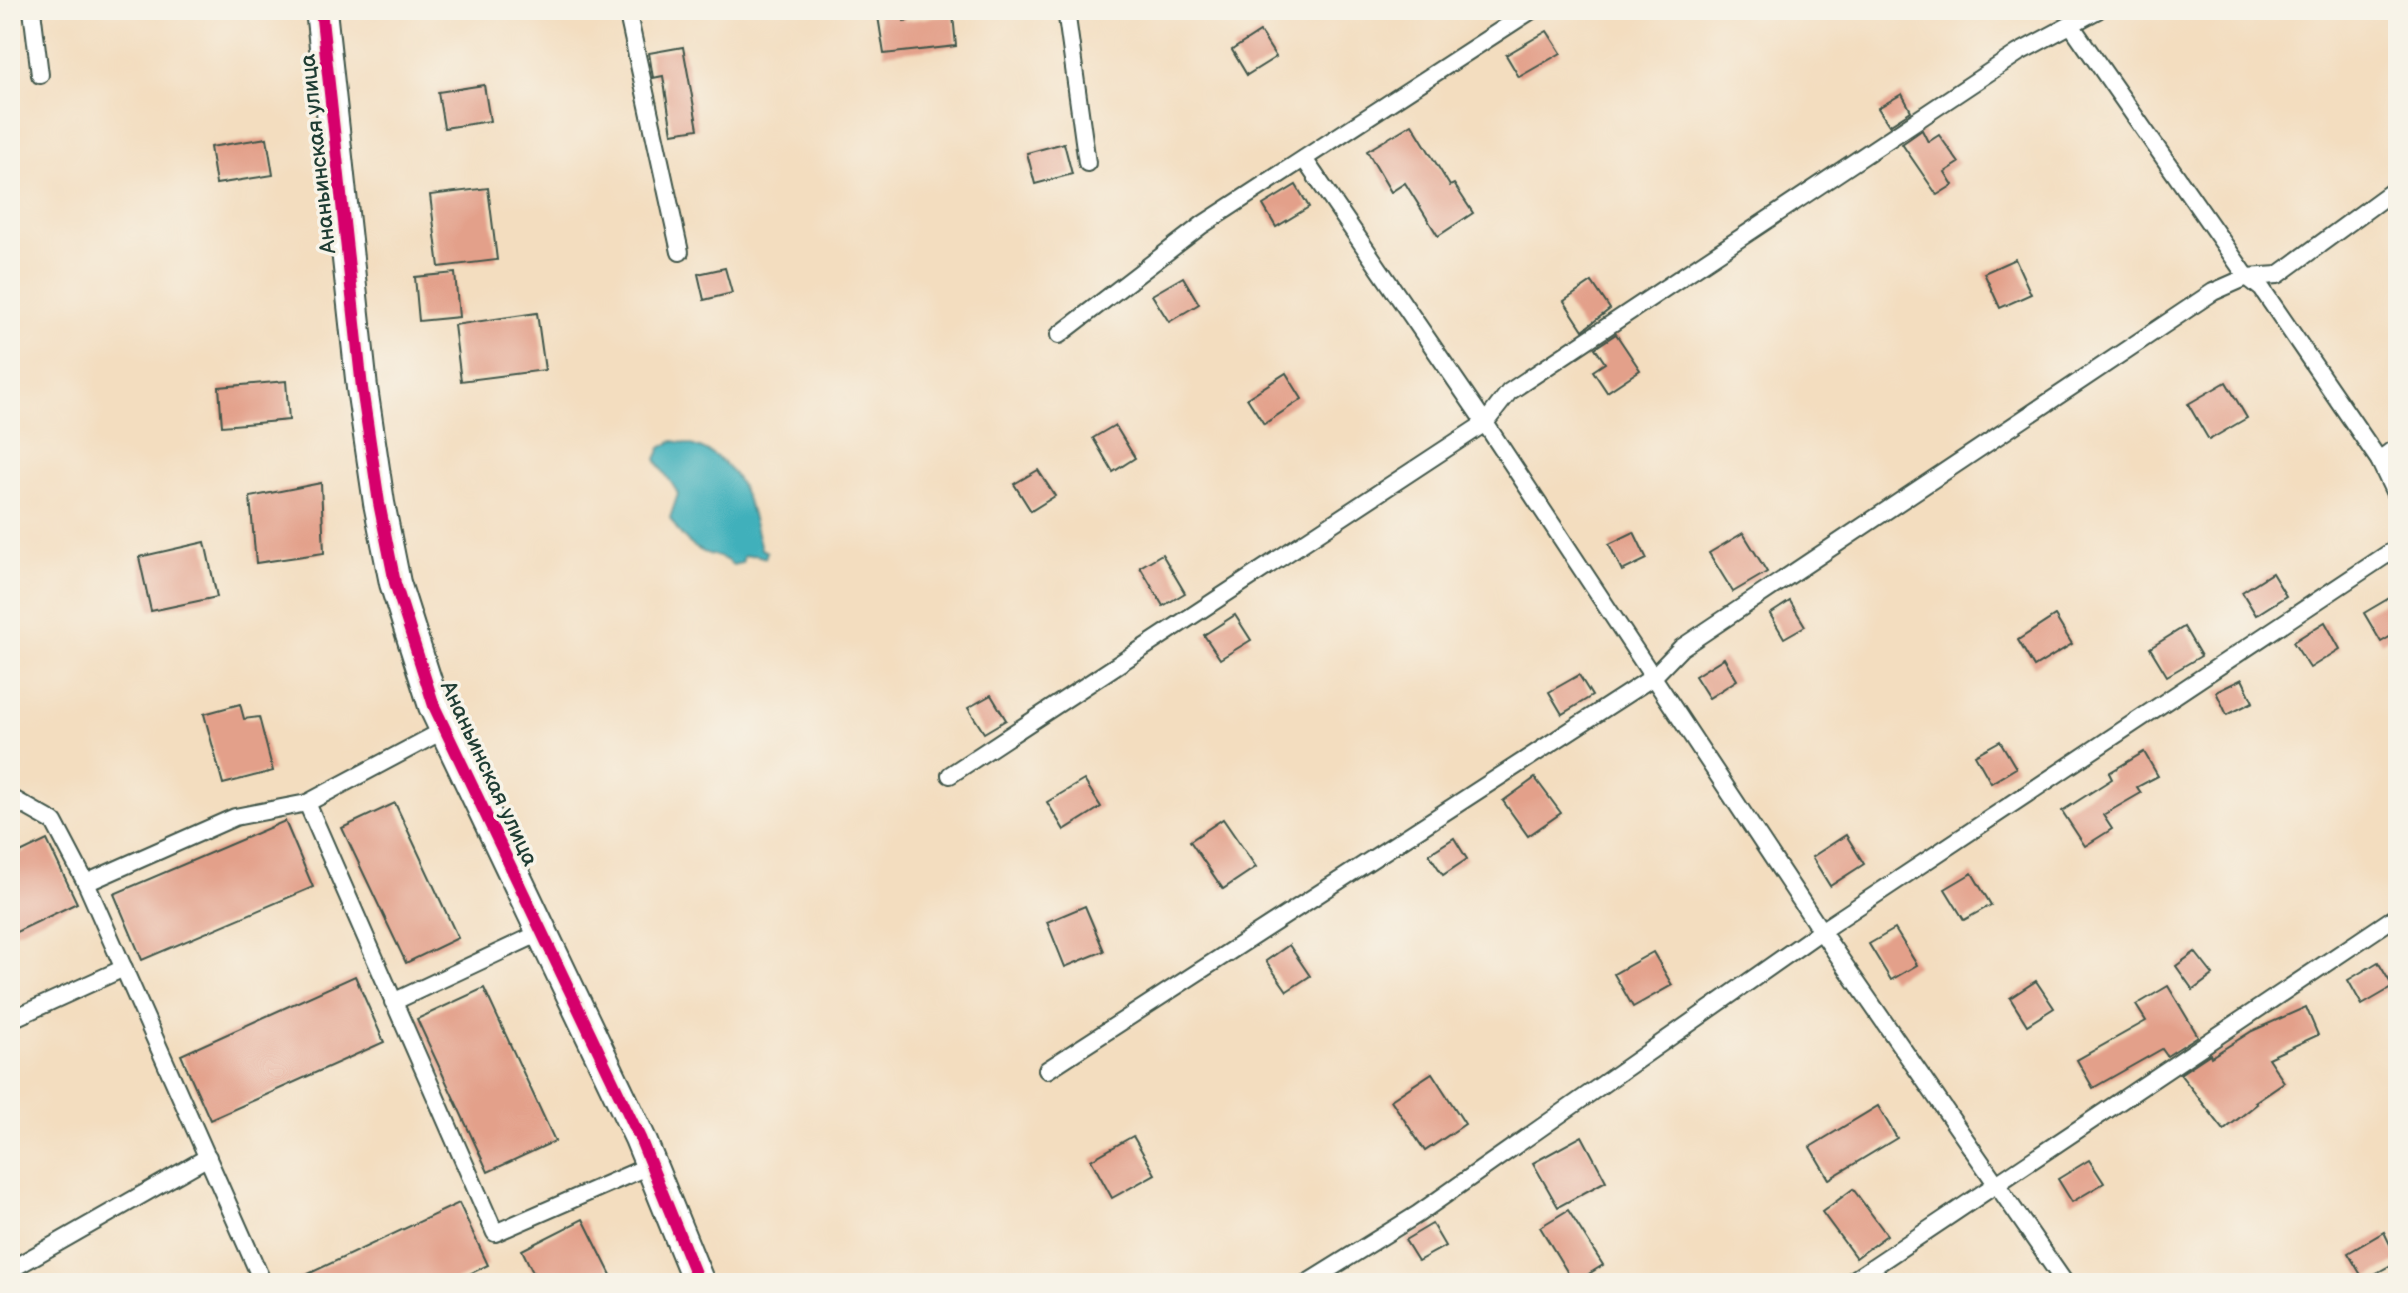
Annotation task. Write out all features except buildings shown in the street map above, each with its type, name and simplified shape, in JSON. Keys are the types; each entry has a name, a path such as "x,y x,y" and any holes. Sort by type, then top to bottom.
{"street":[{"name":"Ананьинская улица","path":"321,10 362,388 379,503 395,583 434,706 651,1165 699,1283"}],"lane":[{"path":"32,10 40,75"},
{"path":"627,10 680,252"},
{"path":"1066,10 1087,163"},
{"path":"1059,335 1202,225 1532,10"},
{"path":"950,775 1485,423 1509,392 2018,53 2098,10"},
{"path":"2071,25 2247,277 2262,289 2379,460 2398,500"},
{"path":"1304,159 1485,423 1821,931 2065,1283"},
{"path":"1047,1070 1653,677 1694,639 2213,292 2247,277 2278,275 2398,187"},
{"path":"2379,460 2398,446"},
{"path":"1307,1283 1418,1214 1821,931 2398,547"},
{"path":"86,883 235,817 307,803 446,729"},
{"path":"10,801 15,800 54,822 86,883 263,1283"},
{"path":"307,803 495,1233 651,1165"},
{"path":"1849,1283 2398,915"},
{"path":"393,1002 542,932"},
{"path":"10,1020 124,968"},
{"path":"10,1270 208,1157"}],"water":[{"path":"673,441 695,446 726,465 744,493 761,549 767,552 765,558 744,556 742,563 733,565 696,548 681,535 670,518 678,494 656,459 661,448"}],"cycle path":[{"path":"321,10 362,388 379,503 395,583 434,706 640,1138 699,1283"}]}
